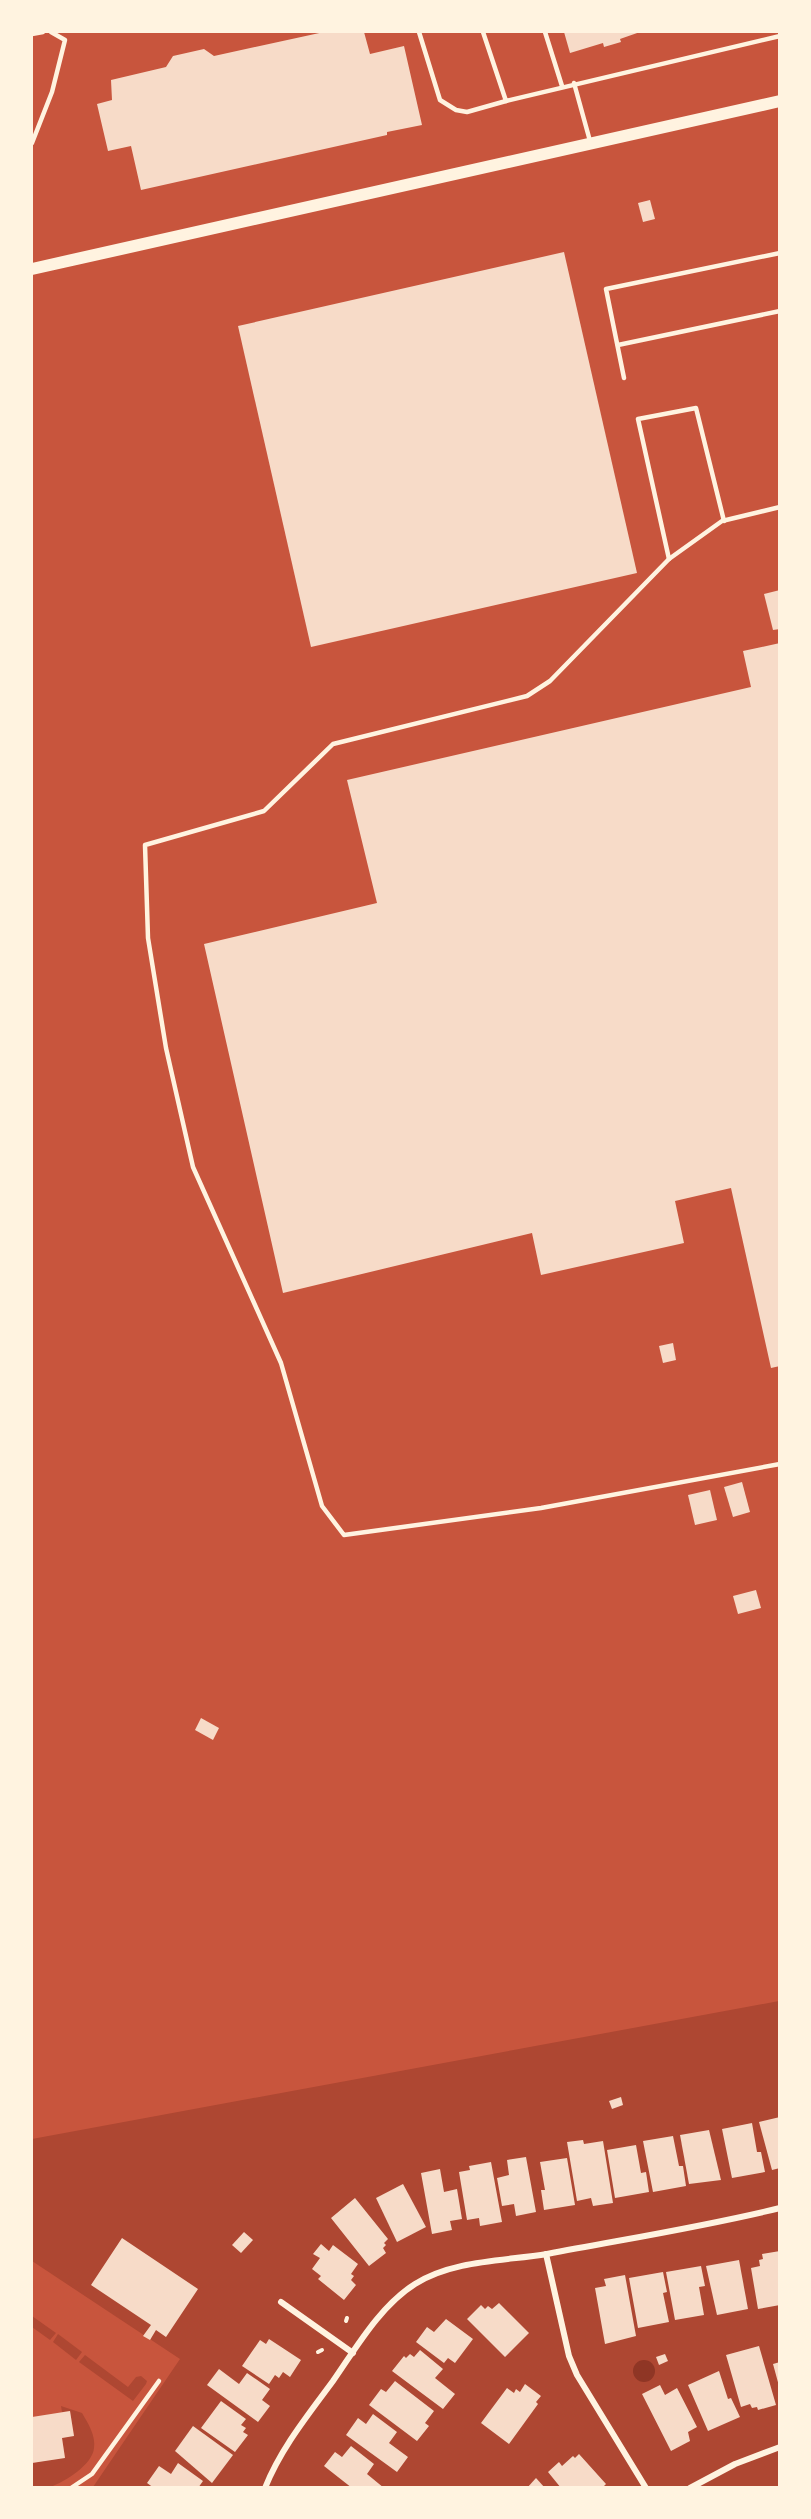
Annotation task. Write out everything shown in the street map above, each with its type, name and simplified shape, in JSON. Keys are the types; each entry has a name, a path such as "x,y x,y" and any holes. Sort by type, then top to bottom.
{"main road":[{"path":"32,270 780,101"}],"street":[{"path":"265,2487 276,2461 353,2353 388,2307 414,2284 433,2275 460,2267 546,2254 780,2208"},
{"path":"546,2254 569,2356 577,2375 646,2487"},
{"path":"281,2302 353,2353"},
{"path":"690,2487 735,2464 780,2447"}],"lane":[{"path":"32,34 44,32"},
{"path":"32,143 52,92 64,40 51,32"},
{"path":"418,32 441,99 456,110 467,112 574,83 780,36"},
{"path":"483,32 506,101"},
{"path":"545,32 562,86"},
{"path":"574,83 591,143"},
{"path":"624,378 606,289 780,252"},
{"path":"618,345 780,311"},
{"path":"669,559 638,419 696,408 724,521"},
{"path":"780,507 724,521 669,559 550,681 527,696 333,744 264,811 145,845 148,938 166,1048 193,1167 281,1363 322,1506 344,1535 542,1508 780,1464"},
{"path":"71,2487 92,2474 159,2381"}],"shaded area":[{"path":"779,2001 779,2487 93,2487 180,2359 32,2261 32,2139"},
{"path":"32,2316 56,2333 50,2340 32,2327"},
{"path":"58,2334 82,2352 76,2360 53,2342"},
{"path":"85,2355 128,2387 136,2377 141,2376 147,2381 146,2384 133,2401 79,2362"},
{"path":"644,2360 652,2363 655,2371 652,2379 644,2382 636,2379 633,2371 636,2363"},
{"path":"61,2406 82,2413 93,2434 92,2454 84,2466 56,2485 48,2488 32,2487 32,2463 65,2457 62,2438 74,2435 70,2411 62,2412"}],"building":[{"path":"324,32 364,32 370,54 404,46 422,125 387,132 387,135 141,190 131,146 108,151 97,104 112,100 111,80 166,67 173,56 204,49 214,56"},
{"path":"564,32 640,32 620,39 621,42 604,47 603,43 570,53"},
{"path":"650,200 655,219 643,222 638,203"},
{"path":"564,252 637,573 311,647 238,326"},
{"path":"780,590 780,629 773,630 764,594"},
{"path":"780,643 780,1366 771,1368 731,1188 675,1201 684,1243 541,1275 532,1233 283,1293 204,944 377,903 347,780 751,687 743,651"},
{"path":"673,1343 676,1360 663,1363 659,1346"},
{"path":"742,1482 750,1512 733,1517 724,1487"},
{"path":"710,1490 717,1520 695,1525 688,1495"},
{"path":"756,1590 761,1608 738,1614 733,1596"},
{"path":"201,1718 219,1728 213,1740 195,1730"},
{"path":"621,2097 623,2105 612,2109 609,2101"},
{"path":"780,2117 780,2168 772,2170 759,2122"},
{"path":"752,2123 757,2152 761,2152 765,2172 732,2178 722,2129"},
{"path":"709,2130 721,2180 689,2184 680,2135"},
{"path":"673,2136 679,2166 683,2166 686,2186 653,2192 643,2141"},
{"path":"583,2140 584,2144 603,2141 613,2203 593,2206 591,2198 577,2201 567,2142"},
{"path":"636,2145 641,2173 646,2172 649,2192 615,2198 607,2150"},
{"path":"526,2157 536,2212 516,2216 514,2204 502,2206 497,2178 509,2175 507,2160"},
{"path":"567,2158 575,2205 544,2210 541,2190 545,2190 540,2162"},
{"path":"491,2162 502,2222 480,2226 479,2218 467,2220 459,2172 470,2170 469,2166"},
{"path":"440,2169 444,2192 457,2189 462,2219 450,2221 452,2230 432,2234 421,2173"},
{"path":"403,2184 426,2227 397,2242 376,2198"},
{"path":"355,2198 388,2239 383,2248 386,2253 369,2266 331,2218"},
{"path":"244,2232 253,2240 241,2253 232,2245"},
{"path":"122,2238 198,2289 166,2337 156,2330 150,2340 143,2336 151,2325 91,2285"},
{"path":"321,2244 329,2251 333,2245 358,2264 351,2274 354,2276 351,2280 356,2285 344,2300 318,2279 321,2276 312,2269 320,2258 313,2254"},
{"path":"780,2251 780,2305 758,2309 751,2268 760,2266 759,2260 763,2259 762,2254"},
{"path":"739,2260 748,2309 717,2315 706,2266"},
{"path":"701,2266 705,2286 699,2287 704,2315 675,2320 666,2272"},
{"path":"663,2272 667,2292 663,2293 669,2322 638,2328 629,2278"},
{"path":"625,2275 636,2336 605,2344 595,2288 606,2286 604,2279"},
{"path":"499,2303 529,2333 505,2357 467,2319 481,2305 485,2309 488,2306 492,2309"},
{"path":"446,2319 473,2339 455,2363 448,2358 444,2363 416,2342 427,2327 434,2332"},
{"path":"269,2339 301,2360 290,2377 283,2372 279,2378 275,2375 269,2384 242,2366 260,2340 266,2344"},
{"path":"759,2346 776,2405 758,2410 757,2407 752,2408 750,2404 741,2407 726,2355"},
{"path":"420,2350 443,2369 435,2378 455,2394 443,2409 392,2371 404,2356 406,2358 410,2354 414,2357"},
{"path":"665,2354 668,2361 659,2365 656,2357"},
{"path":"780,2362 780,2386 779,2386 773,2364"},
{"path":"219,2369 239,2384 247,2373 270,2389 262,2400 270,2406 258,2422 207,2385"},
{"path":"719,2371 728,2399 731,2398 740,2417 708,2431 688,2385"},
{"path":"395,2381 434,2411 425,2423 429,2426 417,2441 369,2405 381,2389 386,2392"},
{"path":"525,2384 541,2396 536,2402 538,2404 509,2444 481,2423 507,2388 514,2393 516,2389 520,2392"},
{"path":"660,2385 665,2395 677,2388 697,2427 688,2432 690,2441 671,2451 642,2394"},
{"path":"221,2401 246,2419 241,2425 246,2428 243,2432 248,2435 235,2452 201,2428"},
{"path":"70,2411 74,2436 62,2438 65,2458 32,2463 32,2417"},
{"path":"373,2414 397,2432 389,2443 408,2457 397,2472 346,2435 358,2418 366,2424"},
{"path":"193,2426 233,2455 212,2483 175,2451"},
{"path":"351,2446 374,2464 367,2474 384,2488 352,2488 324,2466 335,2452 342,2457"},
{"path":"579,2454 606,2484 602,2488 561,2488 548,2472 559,2462 562,2466 573,2456 575,2458"},
{"path":"178,2463 203,2481 198,2488 154,2488 147,2483 159,2466 171,2474"},
{"path":"536,2478 545,2488 527,2488"}]}
